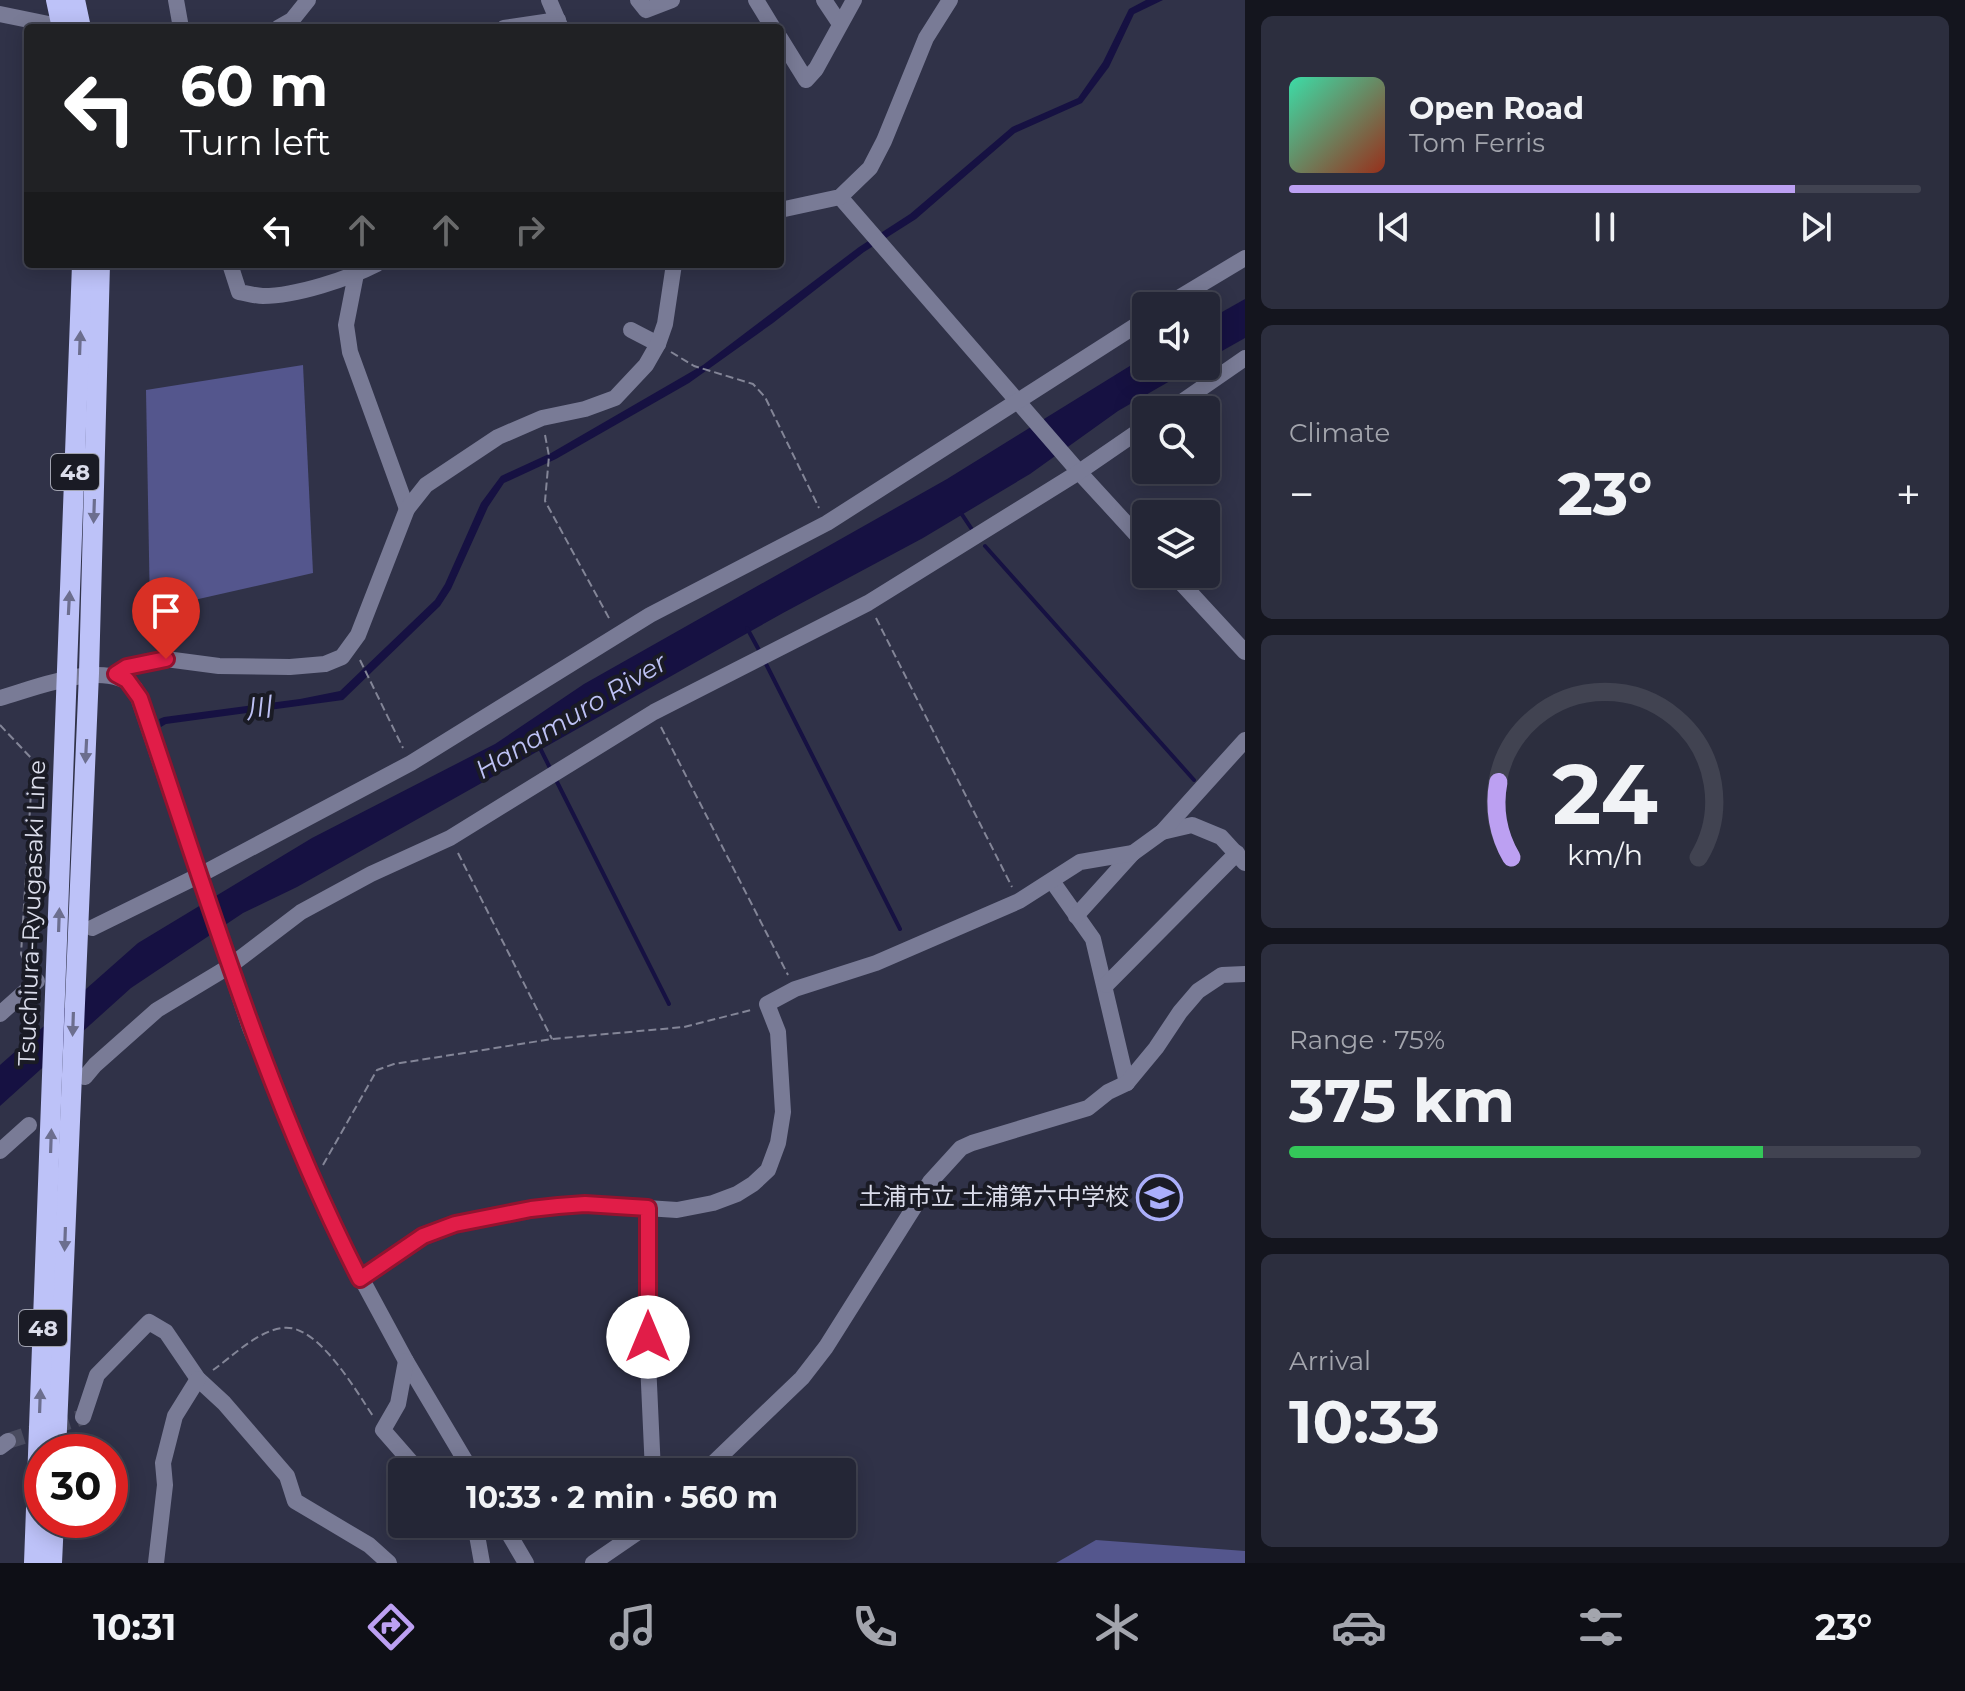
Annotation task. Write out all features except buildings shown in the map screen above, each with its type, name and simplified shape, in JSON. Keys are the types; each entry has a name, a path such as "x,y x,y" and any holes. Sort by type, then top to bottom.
{"main road":[{"path":"56,0 67,24"},
{"path":"69,24 75,0"},
{"name":"Tsuchiura-Ryugasaki Line","path":"34,1563 52,1094 42,984 65,681 79,405 82,268"},
{"name":"Tsuchiura-Ryugasaki Line","path":"57,1434 78,1077 75,971 89,673 100,268"},
{"path":"52,1563 53,1538"}],"street":[{"path":"176,0 180,24"},
{"path":"285,24 308,0"},
{"path":"549,0 560,24"},
{"path":"638,0 646,10 672,0"},
{"path":"756,0 771,24"},
{"path":"824,0 840,24"},
{"path":"784,44 806,80 816,69 854,0"},
{"path":"784,209 840,197 870,168 926,38 950,0"},
{"path":"0,14 52,24"},
{"path":"840,197 1132,530"},
{"path":"1188,292 1245,258"},
{"path":"231,268 239,292 262,296 307,288 369,268"},
{"path":"116,674 127,667 166,659 219,666 290,667 325,664 342,657 358,635 407,509 426,485 498,437 542,418 585,409 615,398 646,365 658,344 665,324 673,268"},
{"path":"356,274 346,325 350,352 407,509"},
{"path":"92,928 201,879 411,763 650,615 827,523 1132,328"},
{"path":"631,330 658,344"},
{"path":"1190,396 1245,358"},
{"path":"78,1077 157,1010 301,912 371,874 450,838 654,712 868,603 1132,436"},
{"path":"1186,588 1245,652"},
{"path":"0,698 89,673 116,674 127,680 140,698 250,1028 312,1178 360,1279 464,1458"},
{"path":"1076,916 1133,853 1162,832 1245,740"},
{"path":"1106,985 1241,858 1221,837 1192,825 1162,832"},
{"path":"360,1279 423,1236 455,1224 531,1209 585,1204 677,1210 713,1203 737,1194 768,1170 778,1143 783,1112 778,1032 767,1004 795,989 876,963 1019,901 1080,862 1133,853"},
{"path":"1052,881 1093,939 1127,1083"},
{"path":"719,1458 802,1378 826,1347 930,1182 961,1148 1088,1108 1108,1092 1127,1083 1198,991 1222,975 1245,974"},
{"path":"0,1014 42,984"},
{"path":"0,1151 29,1125"},
{"path":"648,1208 648,1362 652,1458"},
{"path":"83,1417 97,1375 149,1322 166,1332 198,1379 224,1403 287,1476 295,1501 369,1545 389,1563"},
{"path":"406,1361 398,1404 383,1430 408,1458"},
{"path":"156,1563 165,1485 163,1463 175,1416 198,1379"},
{"path":"478,1538 482,1563"},
{"path":"511,1538 526,1563"},
{"path":"593,1563 630,1538"}],"path":[{"path":"658,344 694,366 753,384 765,397 827,523"},
{"path":"542,418 549,456 545,501 618,635"},
{"path":"868,603 1019,901"},
{"path":"352,643 411,763"},
{"path":"654,712 795,989"},
{"path":"0,725 33,760 21,954 42,984"},
{"path":"450,838 552,1039"},
{"path":"312,1178 327,1160 377,1070 394,1064 552,1039 684,1027 741,1014 767,1004"},
{"path":"198,1379 254,1341 282,1328 299,1330 336,1363 383,1430"}],"shaded area":[{"path":"303,365 313,573 150,610 146,390"},
{"path":"1096,1540 1245,1551 1245,1563 1056,1563"}],"water":[{"name":"川","path":"1146,0 1163,0 1134,14 1109,67 1082,103 1015,133 916,219 864,252 689,383 556,459 504,483 488,507 451,589 440,606 343,700 161,727 159,719 164,717 340,691 435,600 481,503 501,476 551,453 703,365 859,247 910,214 1012,127 1078,98 1103,62 1129,9"},
{"path":"1245,299 1245,338 1220,352 1220,313"},
{"name":"Hanamuro River","path":"1132,365 1132,380 1172,380 1144,396 1132,396 1132,403 1030,474 923,538 783,613 297,887 243,913 131,988 0,1106 0,1065 138,943 312,838 495,744 584,684 947,479"}],"waterway":[{"path":"961,513 973,531"},
{"path":"985,546 1194,780"},
{"path":"747,628 760,652"},
{"path":"764,660 900,929"},
{"name":"Hanamuro River","path":"539,746 551,770"},
{"path":"555,778 669,1004"}],"tunnel":[{"path":"8,1441 83,1417"}],"place":[{"name":"土浦市立 土浦第六中学校","path":"1160,1197"}],"route":[{"path":"166,659 127,667 116,674 135,688 140,698 250,1028 333,1226 360,1279 423,1236 455,1224 558,1206 585,1204 648,1208 648,1337"}]}
